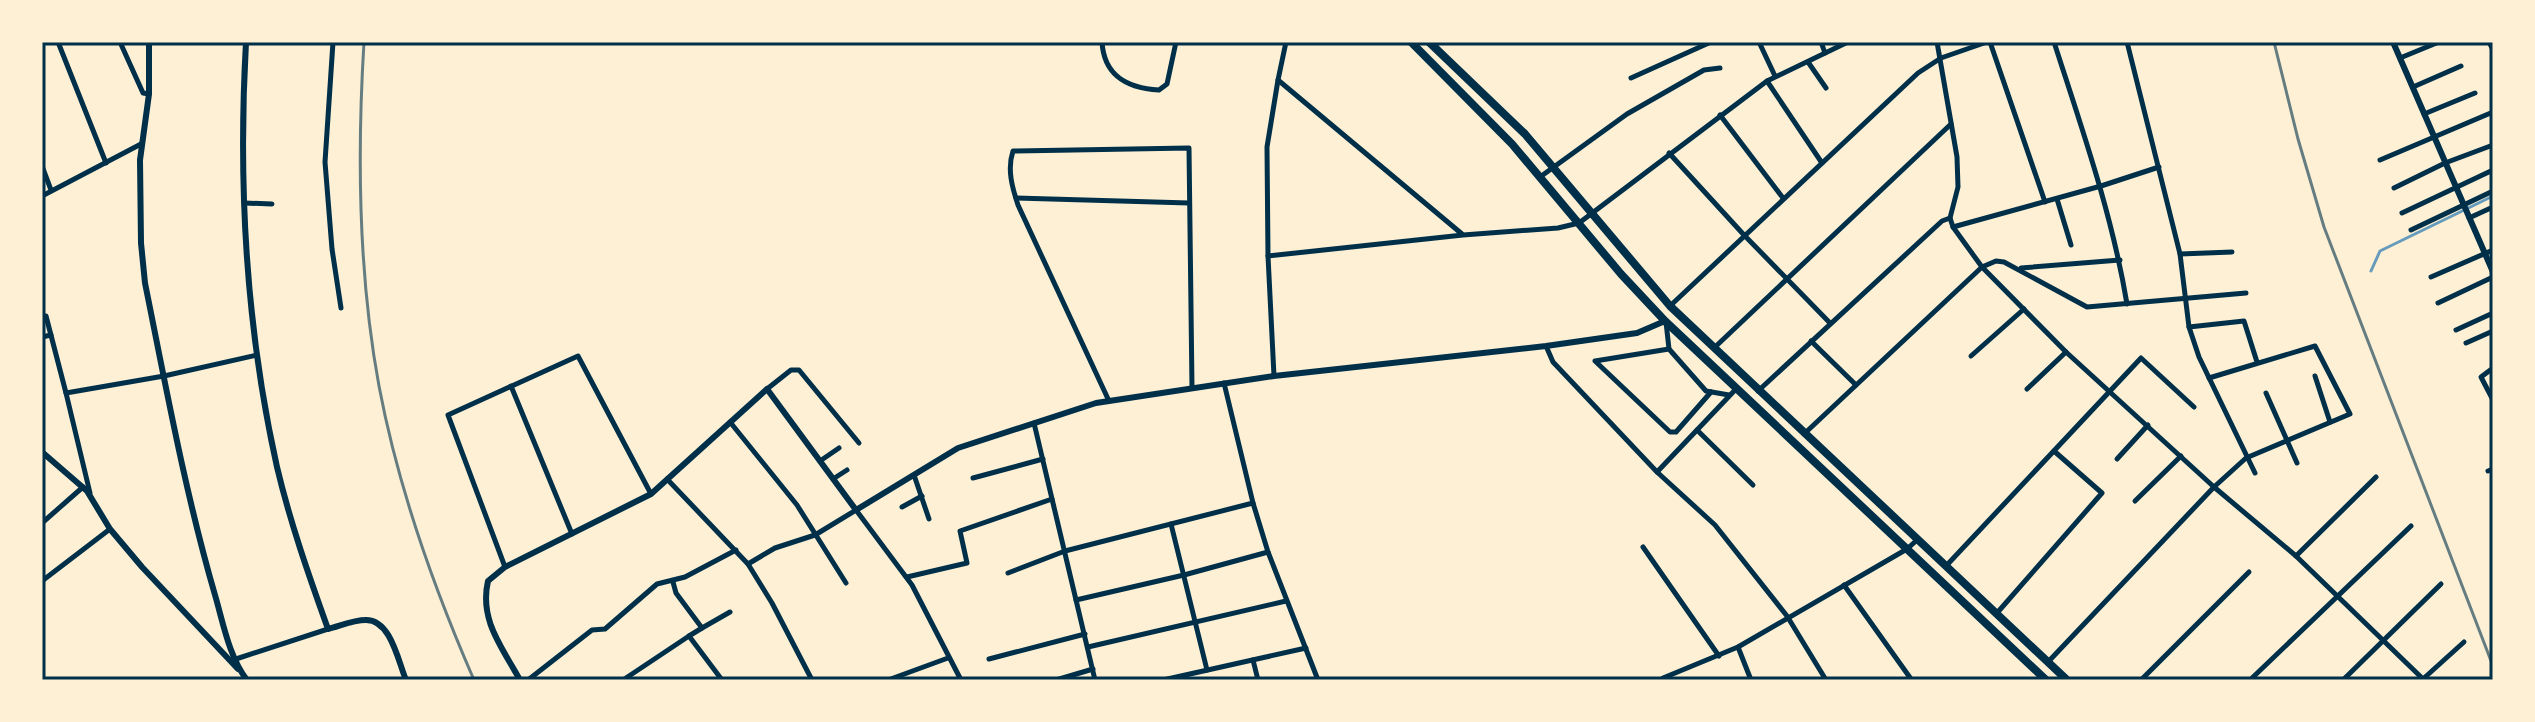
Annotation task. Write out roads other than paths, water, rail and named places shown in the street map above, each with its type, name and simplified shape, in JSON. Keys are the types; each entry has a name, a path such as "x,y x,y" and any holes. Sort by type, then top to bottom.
{"main road":[{"path":"1411,42 1512,144 1665,321 1733,392 2046,680"},
{"path":"1429,42 1525,134 1670,306 2067,680"}],"street":[{"path":"58,42 106,163"},
{"path":"120,42 143,93 149,94"},
{"path":"149,42 149,94 141,144 143,265 199,541 225,630 241,672"},
{"path":"246,42 244,203 258,355 284,496 328,629"},
{"path":"333,42 325,162 332,249 341,308"},
{"path":"1102,42 1112,74 1131,85 1159,90 1167,84 1176,42"},
{"path":"1274,376 1267,147 1286,42"},
{"path":"1631,78 1711,42"},
{"path":"1759,42 1775,76"},
{"path":"1821,42 1825,53"},
{"path":"1268,256 1558,228 1579,223 1767,81 1848,42"},
{"path":"1937,42 1957,157 1958,187 1950,218 1953,227 1982,267 2066,352 2214,487 2296,556 2422,679 2464,642"},
{"path":"1670,306 1918,73 1941,58 1988,42 2045,202"},
{"path":"2054,42 2101,186 2120,260 2127,304"},
{"path":"2127,42 2180,254 2189,327 2199,357 2255,473"},
{"path":"2393,42 2493,275 2438,303"},
{"path":"2400,58 2439,42"},
{"path":"2489,42 2493,50"},
{"path":"1808,62 1826,88"},
{"path":"2413,87 2461,66"},
{"path":"1540,177 1627,114 1704,70 1720,68"},
{"path":"1278,80 1463,235"},
{"path":"1767,81 1822,163"},
{"path":"2424,114 2475,93"},
{"path":"2380,160 2493,112"},
{"path":"1720,115 1783,198"},
{"path":"1714,348 1952,124"},
{"path":"42,196 141,144"},
{"path":"2394,188 2445,163 2493,145"},
{"path":"1109,401 1012,188 1010,161 1013,151 1189,148 1192,388"},
{"path":"1669,153 1830,323"},
{"path":"42,166 51,190"},
{"path":"1953,227 2159,167"},
{"path":"2402,213 2493,170"},
{"path":"2411,230 2493,191"},
{"path":"1016,198 1189,203"},
{"path":"2057,199 2071,245"},
{"path":"244,203 272,204"},
{"path":"2468,216 2493,207"},
{"path":"1758,391 1942,221 1950,218"},
{"path":"2431,277 2493,250"},
{"path":"2180,254 2232,252"},
{"path":"2020,269 2120,260"},
{"path":"1804,434 1982,267 2000,261 2087,307 2246,293"},
{"path":"1971,356 2024,309"},
{"path":"2456,330 2493,313"},
{"path":"46,316 91,497"},
{"path":"748,564 775,548 815,535 958,448 1109,401 1274,376 1637,333 1665,321 1669,349 1711,392 1733,392"},
{"path":"2189,327 2244,321 2257,362"},
{"path":"2466,343 2493,331"},
{"path":"42,337 51,335"},
{"path":"1811,341 1856,385"},
{"path":"1546,346 1553,362 1657,472 1715,525 1787,616 1826,680"},
{"path":"2048,662 2214,487 2246,458 2350,414 2315,346 2209,378"},
{"path":"1669,349 1595,361 1670,432 1676,432 1711,392"},
{"path":"2027,389 2066,352"},
{"path":"66,393 258,355"},
{"path":"505,567 448,415 578,356 651,494"},
{"path":"1946,566 2141,358 2194,407"},
{"path":"2493,368 2481,377 2493,400"},
{"path":"520,680 489,625 484,599 488,581 505,567 651,494 791,370 799,370 859,443"},
{"path":"2315,376 2330,422"},
{"path":"1224,383 1268,552 1318,680"},
{"path":"511,386 572,534"},
{"path":"767,389 907,577 961,680"},
{"path":"1657,472 1733,392"},
{"path":"2266,393 2297,463"},
{"path":"730,421 797,505 846,583"},
{"path":"1034,423 1095,680"},
{"path":"2117,459 2148,425"},
{"path":"1697,430 1753,485"},
{"path":"820,461 839,448"},
{"path":"1997,613 2102,494 2054,451"},
{"path":"42,452 83,487 110,529 247,680"},
{"path":"2135,501 2181,456"},
{"path":"973,478 1043,459"},
{"path":"833,479 847,470"},
{"path":"914,474 929,519"},
{"path":"2296,556 2376,477"},
{"path":"666,478 748,564 772,603 811,680"},
{"path":"42,523 83,487"},
{"path":"902,507 922,496"},
{"path":"907,577 967,563 960,531 1052,499"},
{"path":"1008,573 1065,551 1253,503"},
{"path":"1171,524 1207,670"},
{"path":"2250,680 2411,526"},
{"path":"42,581 110,529"},
{"path":"1663,678 1738,647 1907,549 1917,540"},
{"path":"1643,547 1719,656"},
{"path":"528,680 592,630 605,629 657,584 673,582 736,550"},
{"path":"1076,600 1268,552"},
{"path":"2141,680 2249,572"},
{"path":"673,582 676,593 702,628"},
{"path":"2343,680 2382,638 2441,584"},
{"path":"1844,585 1911,679"},
{"path":"1088,647 1286,601"},
{"path":"623,680 730,612"},
{"path":"236,659 361,620 378,623 386,630 406,680"},
{"path":"989,659 1085,634"},
{"path":"689,636 722,680"},
{"path":"1738,647 1751,680"},
{"path":"1163,680 1306,648"},
{"path":"888,680 948,658"},
{"path":"1253,660 1258,680"},
{"path":"1056,680 1093,669"}],"waterway":[{"path":"2371,271 2380,251 2493,196"}],"railway":[{"path":"364,42 360,128 361,214 367,301 379,386 396,461 418,536 474,680"},
{"path":"2274,42 2324,227 2493,666"}]}
